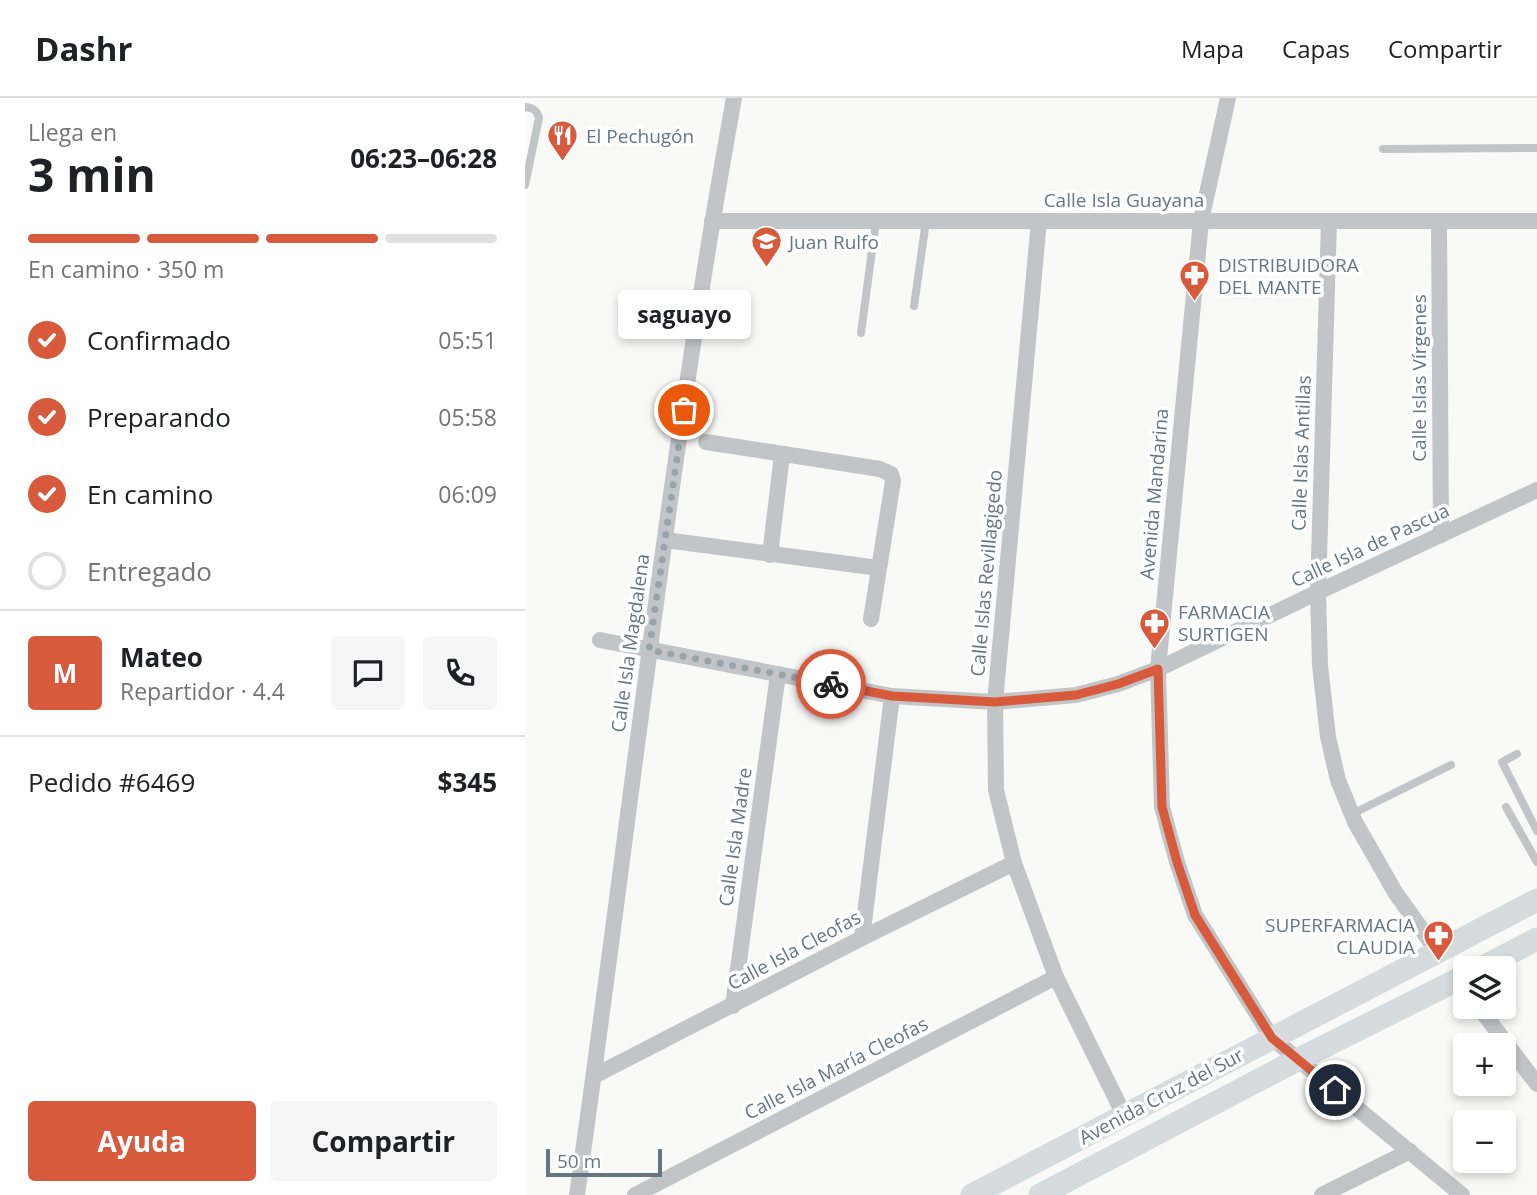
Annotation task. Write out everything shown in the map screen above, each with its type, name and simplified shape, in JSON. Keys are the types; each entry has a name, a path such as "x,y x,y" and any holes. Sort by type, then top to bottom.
{"main road":[{"name":"Avenida Cruz del Sur","path":"972,1195 1537,900"},
{"path":"1491,924 1506,955 1537,939"},
{"name":"Avenida Cruz del Sur","path":"1040,1195 1297,1060 1453,985"}],"street":[{"name":"Calle Isla Magdalena","path":"577,1195 649,650 712,221 734,98"},
{"name":"Avenida Mandarina","path":"1228,98 1201,221 1158,669 1162,807 1195,915 1272,1038 1462,1195"},
{"name":"Calle Isla Guayana","path":"712,221 1537,221"},
{"name":"Calle Islas Revillagigedo","path":"1038,221 995,702 996,790 1014,863 1056,977 1124,1115"},
{"name":"Calle Islas Antillas","path":"1329,221 1318,592 1320,665 1328,737 1338,780 1352,814 1395,892 1437,951"},
{"name":"Calle Islas Vírgenes","path":"1439,221 1441,536"},
{"path":"706,442 880,469 891,474 893,481 871,619"},
{"path":"770,555 782,455"},
{"name":"Calle Isla de Pascua","path":"600,640 892,696 995,702 1076,695 1118,684 1158,669 1537,491"},
{"path":"665,540 879,568"},
{"name":"Calle Isla Madre","path":"733,1006 778,674"},
{"path":"862,937 892,696"},
{"name":"Calle Isla Cleofas","path":"594,1076 862,937 1014,863"},
{"name":"Calle Isla María Cleofas","path":"635,1195 1056,977"},
{"path":"1488,1019 1537,1084"},
{"path":"1322,1195 1410,1151"}],"lane":[{"path":"525,107 535,109 539,118 525,185"},
{"path":"1383,149 1537,148"},
{"path":"861,333 876,221"},
{"path":"914,306 926,221"},
{"path":"1517,754 1503,762 1537,831"},
{"path":"1352,814 1451,765"},
{"path":"1506,807 1537,862"}],"way so far":[{"path":"684,410 649,650 831,684"}],"place":[{"name":"El Pechugón","path":"563,163"},
{"name":"Juan Rulfo","path":"766,269"},
{"name":"DISTRIBUIDORA DEL MANTE","path":"1195,303"},
{"name":"saguayo","path":"684,410"},
{"name":"FARMACIA SURTIGEN","path":"1155,650"},
{"name":"SUPERFARMACIA CLAUDIA","path":"1438,963"}],"route":[{"path":"831,684 892,696 995,702 1076,695 1118,684 1158,669 1162,807 1195,915 1272,1038 1335,1090"}]}
